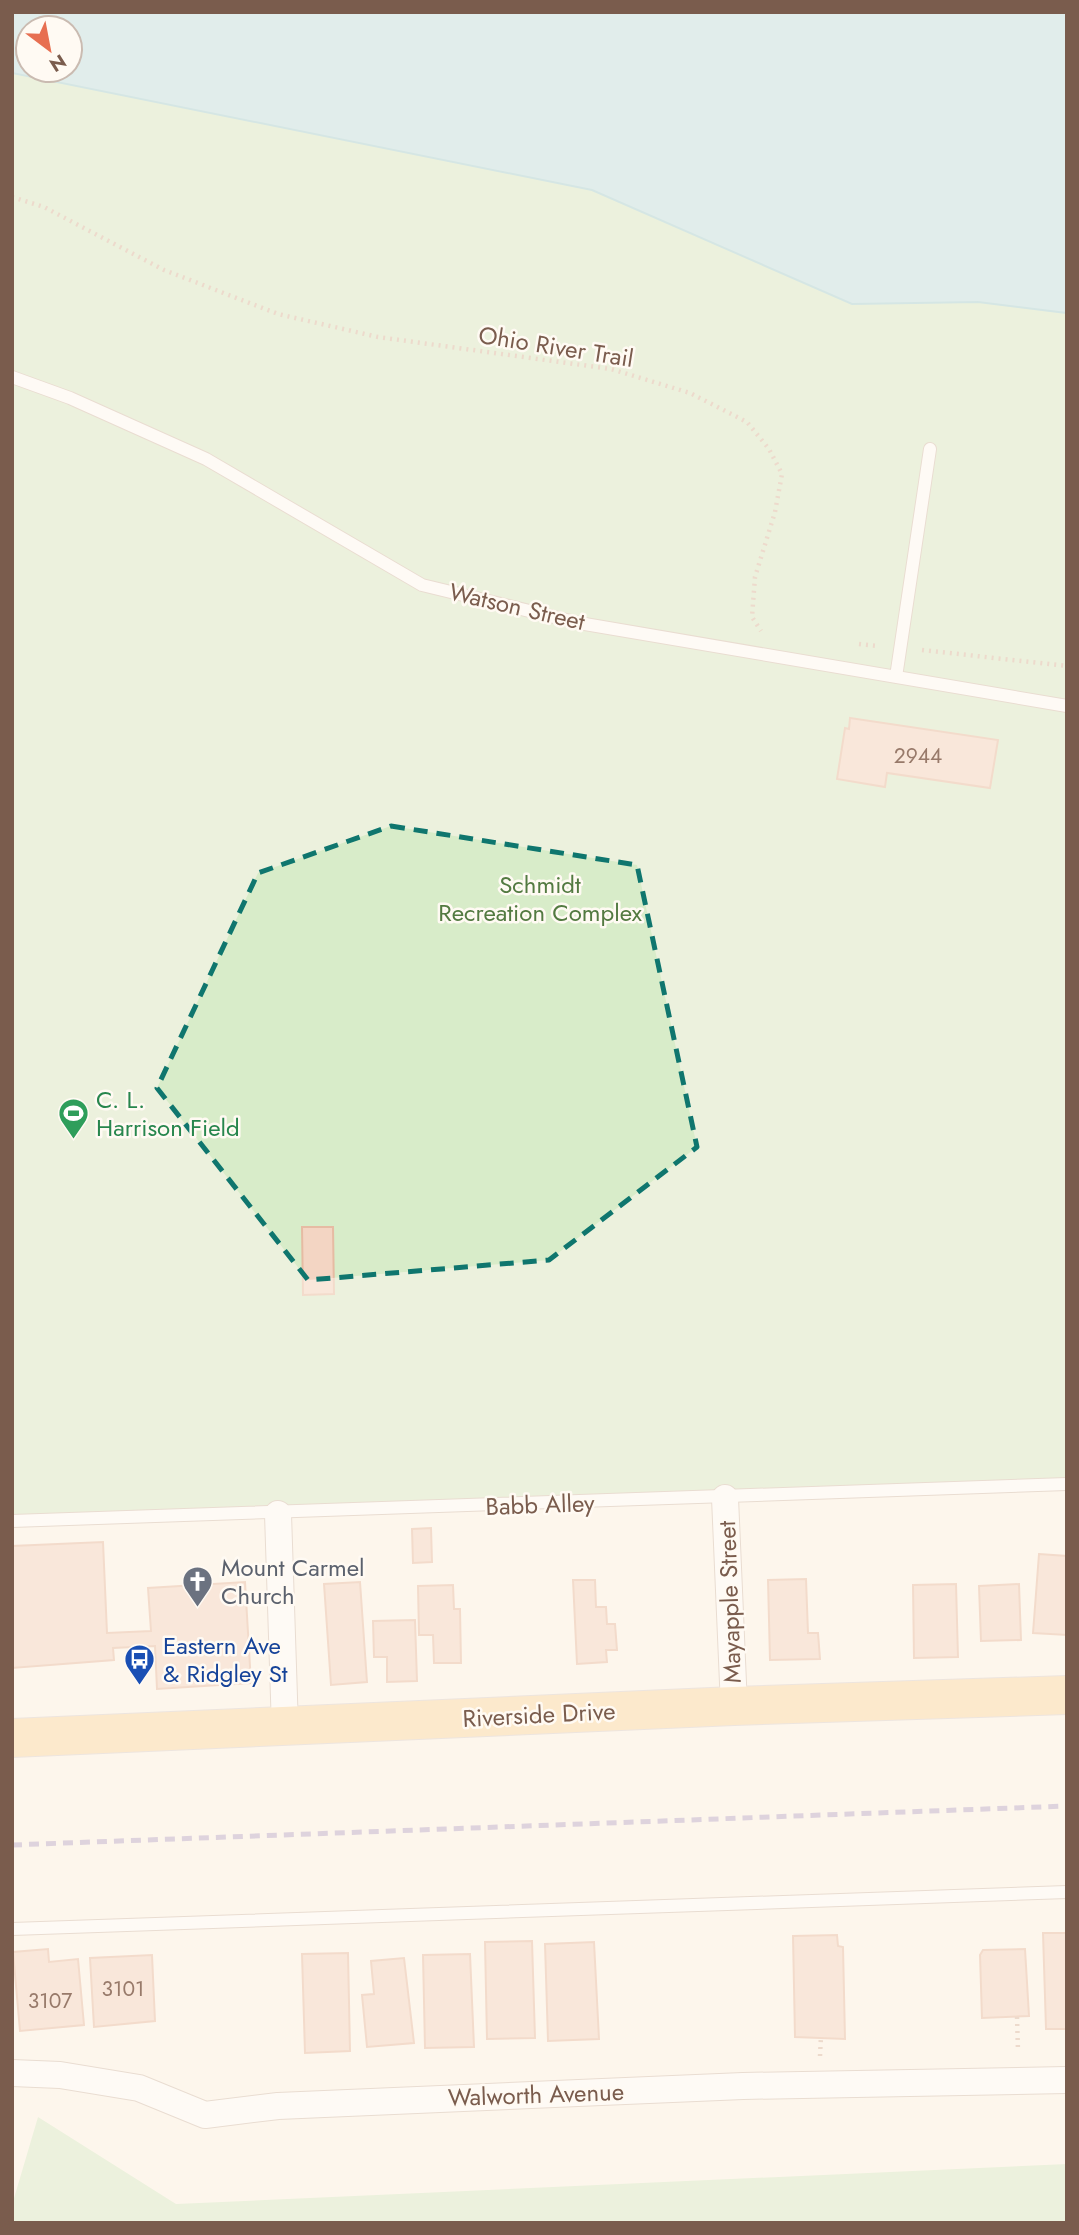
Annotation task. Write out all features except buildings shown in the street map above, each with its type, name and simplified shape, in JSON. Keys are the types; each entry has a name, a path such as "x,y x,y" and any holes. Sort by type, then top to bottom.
{"main road":[{"name":"Riverside Drive","path":"12,1738 734,1706 1067,1695"}],"street":[{"name":"Mayapple Street","path":"725,1498 734,1706"},
{"path":"278,1514 285,1728"},
{"name":"Walworth Avenue","path":"12,2073 60,2075 139,2088 205,2115 278,2106 729,2087 1067,2080"}],"lane":[{"name":"Watson Street","path":"12,377 70,398 206,459 422,584 579,623 1067,706"},
{"path":"896,677 930,449"},
{"name":"Babb Alley","path":"12,1521 278,1514 1067,1484"},
{"path":"12,1929 1067,1892"}],"path":[{"name":"Ohio River Trail","path":"12,197 44,206 164,270 278,314 378,337 611,369 690,394 747,422 769,449 782,474 775,512 755,577 752,617 764,635"},
{"path":"858,644 1067,666"}],"highlighted area":[{"path":"391,826 637,865 697,1147 549,1260 308,1280 157,1088 258,873"}],"green space":[{"name":"Schmidt Recreation Complex","path":"12,73 14,84 67,84 592,190 852,304 978,302 1067,313 1067,1484 12,1521"},
{"path":"38,2117 176,2204 1067,2164 1067,2223 12,2223 12,2205"}],"water":[{"path":"12,12 1067,12 1067,313 978,302 852,304 592,190 67,84 84,84 84,14 14,14 14,73"}],"railway":[{"path":"12,1845 1067,1806"}],"place":[{"name":"C. L. Harrison Field","path":"73,1141"},
{"name":"Mount Carmel Church","path":"198,1609"},
{"name":"Eastern Ave & Ridgley St","path":"140,1687"}]}
